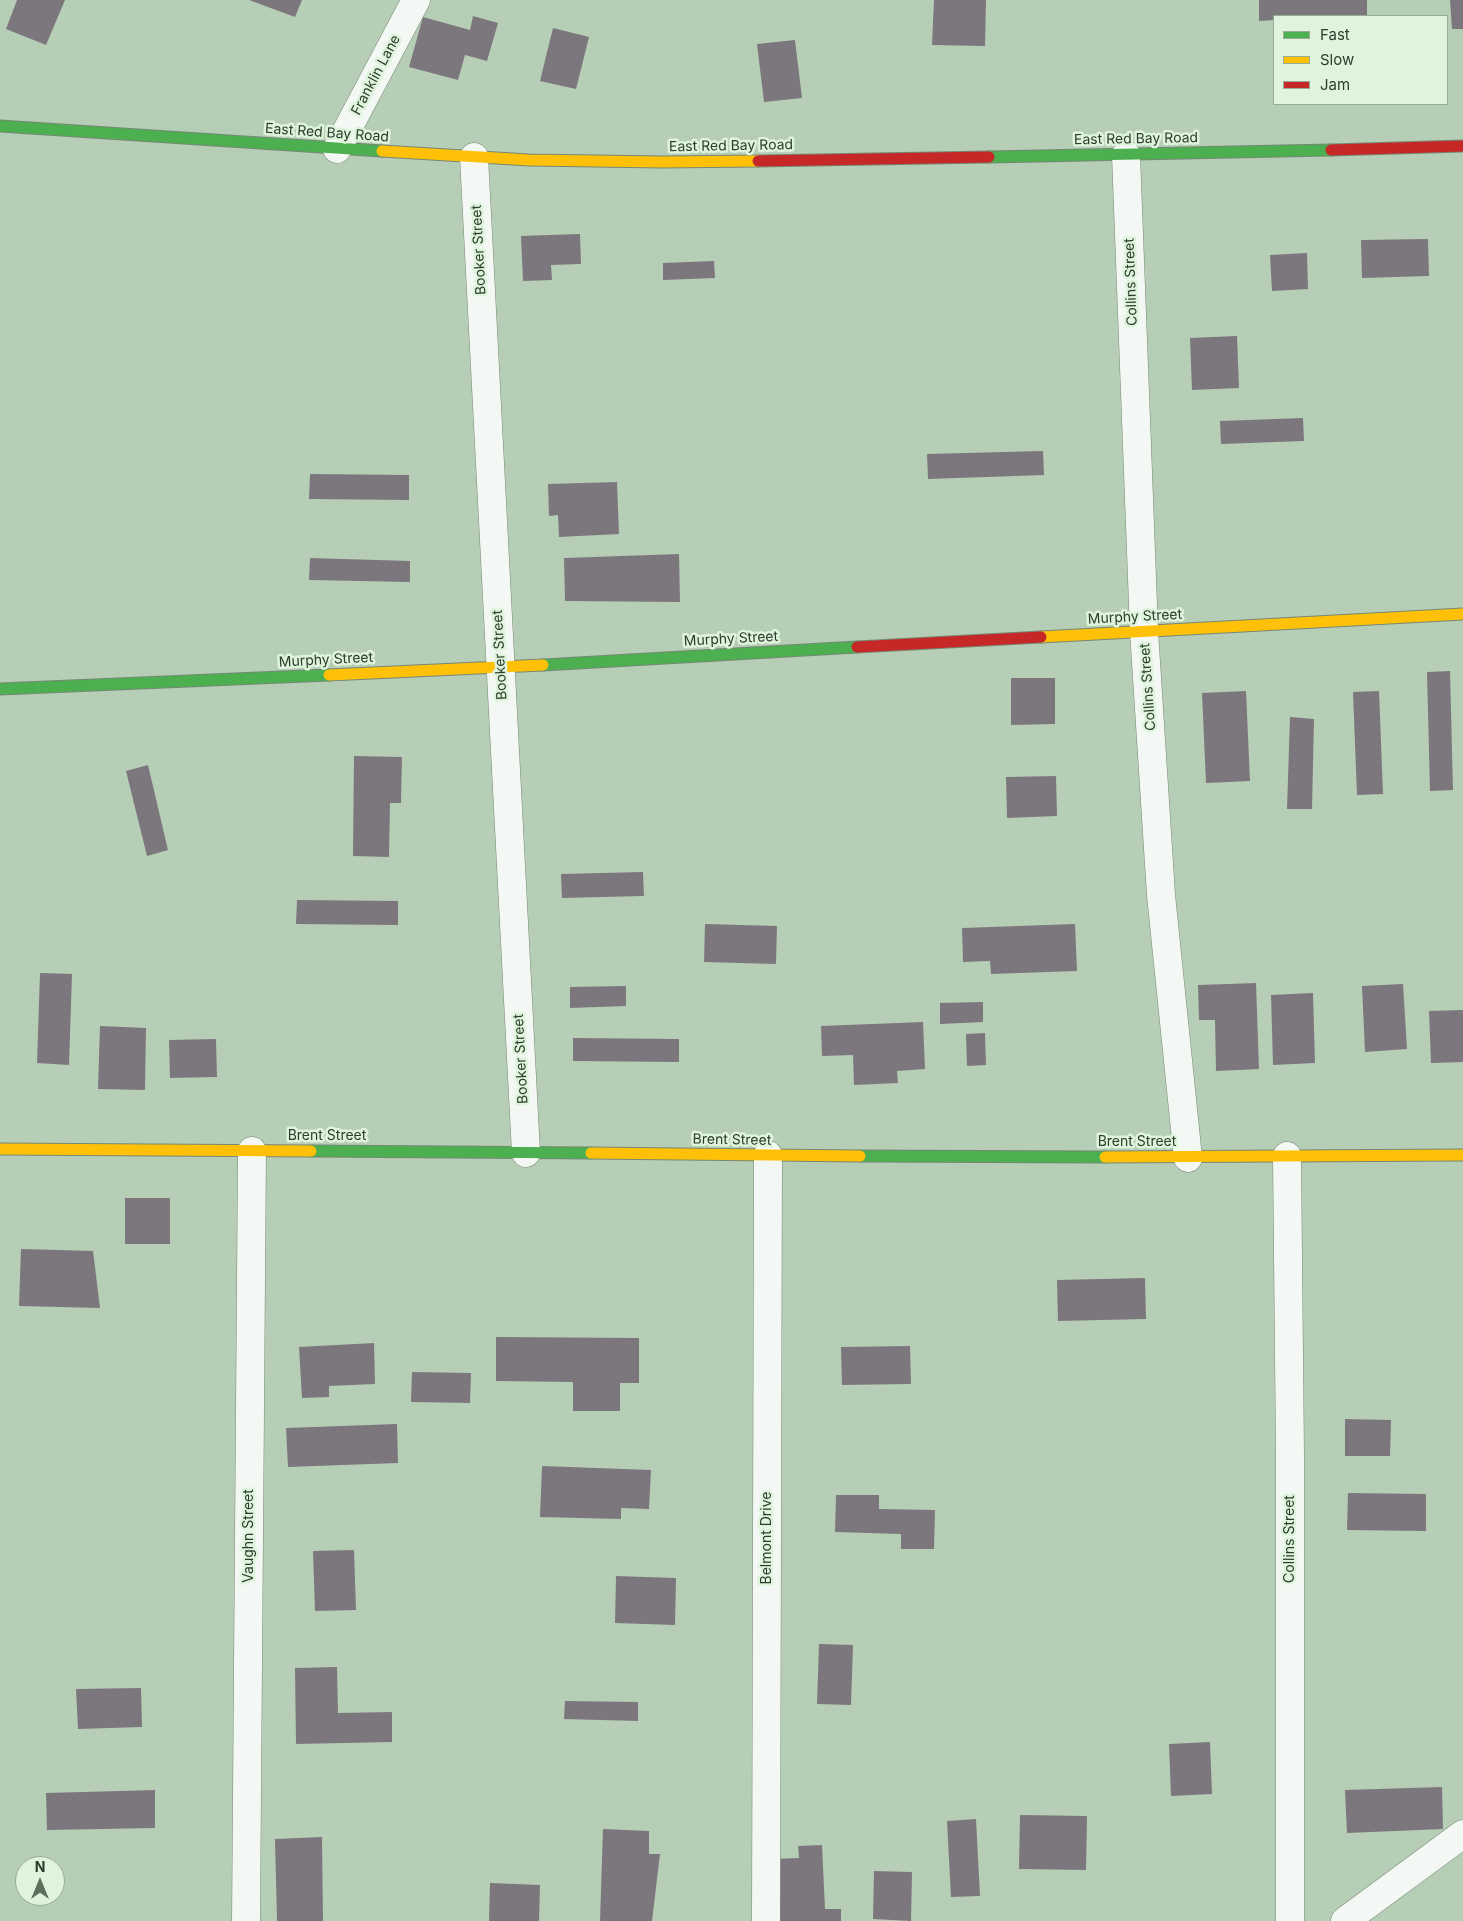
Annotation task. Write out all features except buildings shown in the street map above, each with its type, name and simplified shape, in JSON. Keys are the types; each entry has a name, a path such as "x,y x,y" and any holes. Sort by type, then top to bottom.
{"street":[{"name":"Franklin Lane","path":"337,149 416,0"},
{"name":"East Red Bay Road","path":"0,126 529,160 662,162 1126,155 1463,146"},
{"name":"Collins Street","path":"1126,155 1144,631 1161,895 1188,1158"},
{"name":"Booker Street","path":"474,157 526,1153"},
{"name":"Murphy Street","path":"0,689 501,667 1463,614"},
{"name":"Brent Street","path":"0,1149 1188,1158 1463,1155"},
{"name":"Vaughn Street","path":"246,1921 252,1151"},
{"name":"Belmont Drive","path":"766,1921 768,1155"},
{"name":"Collins Street","path":"1288,1156 1290,1921"},
{"path":"1345,1921 1463,1834"}],"traffic: fast":[{"path":"0,126 382,151"},
{"path":"989,157 1331,150"},
{"path":"543,665 857,647"},
{"path":"0,689 329,675"},
{"path":"311,1151 591,1153"},
{"path":"860,1156 1105,1157"}],"traffic: slow":[{"path":"382,151 529,160 758,161"},
{"path":"1041,637 1463,614"},
{"path":"329,675 543,665"},
{"path":"0,1149 311,1151"},
{"path":"591,1153 860,1156"},
{"path":"1105,1157 1463,1155"}],"traffic: jam":[{"path":"1331,150 1463,146"},
{"path":"758,161 989,157"},
{"path":"857,647 1041,637"}]}
